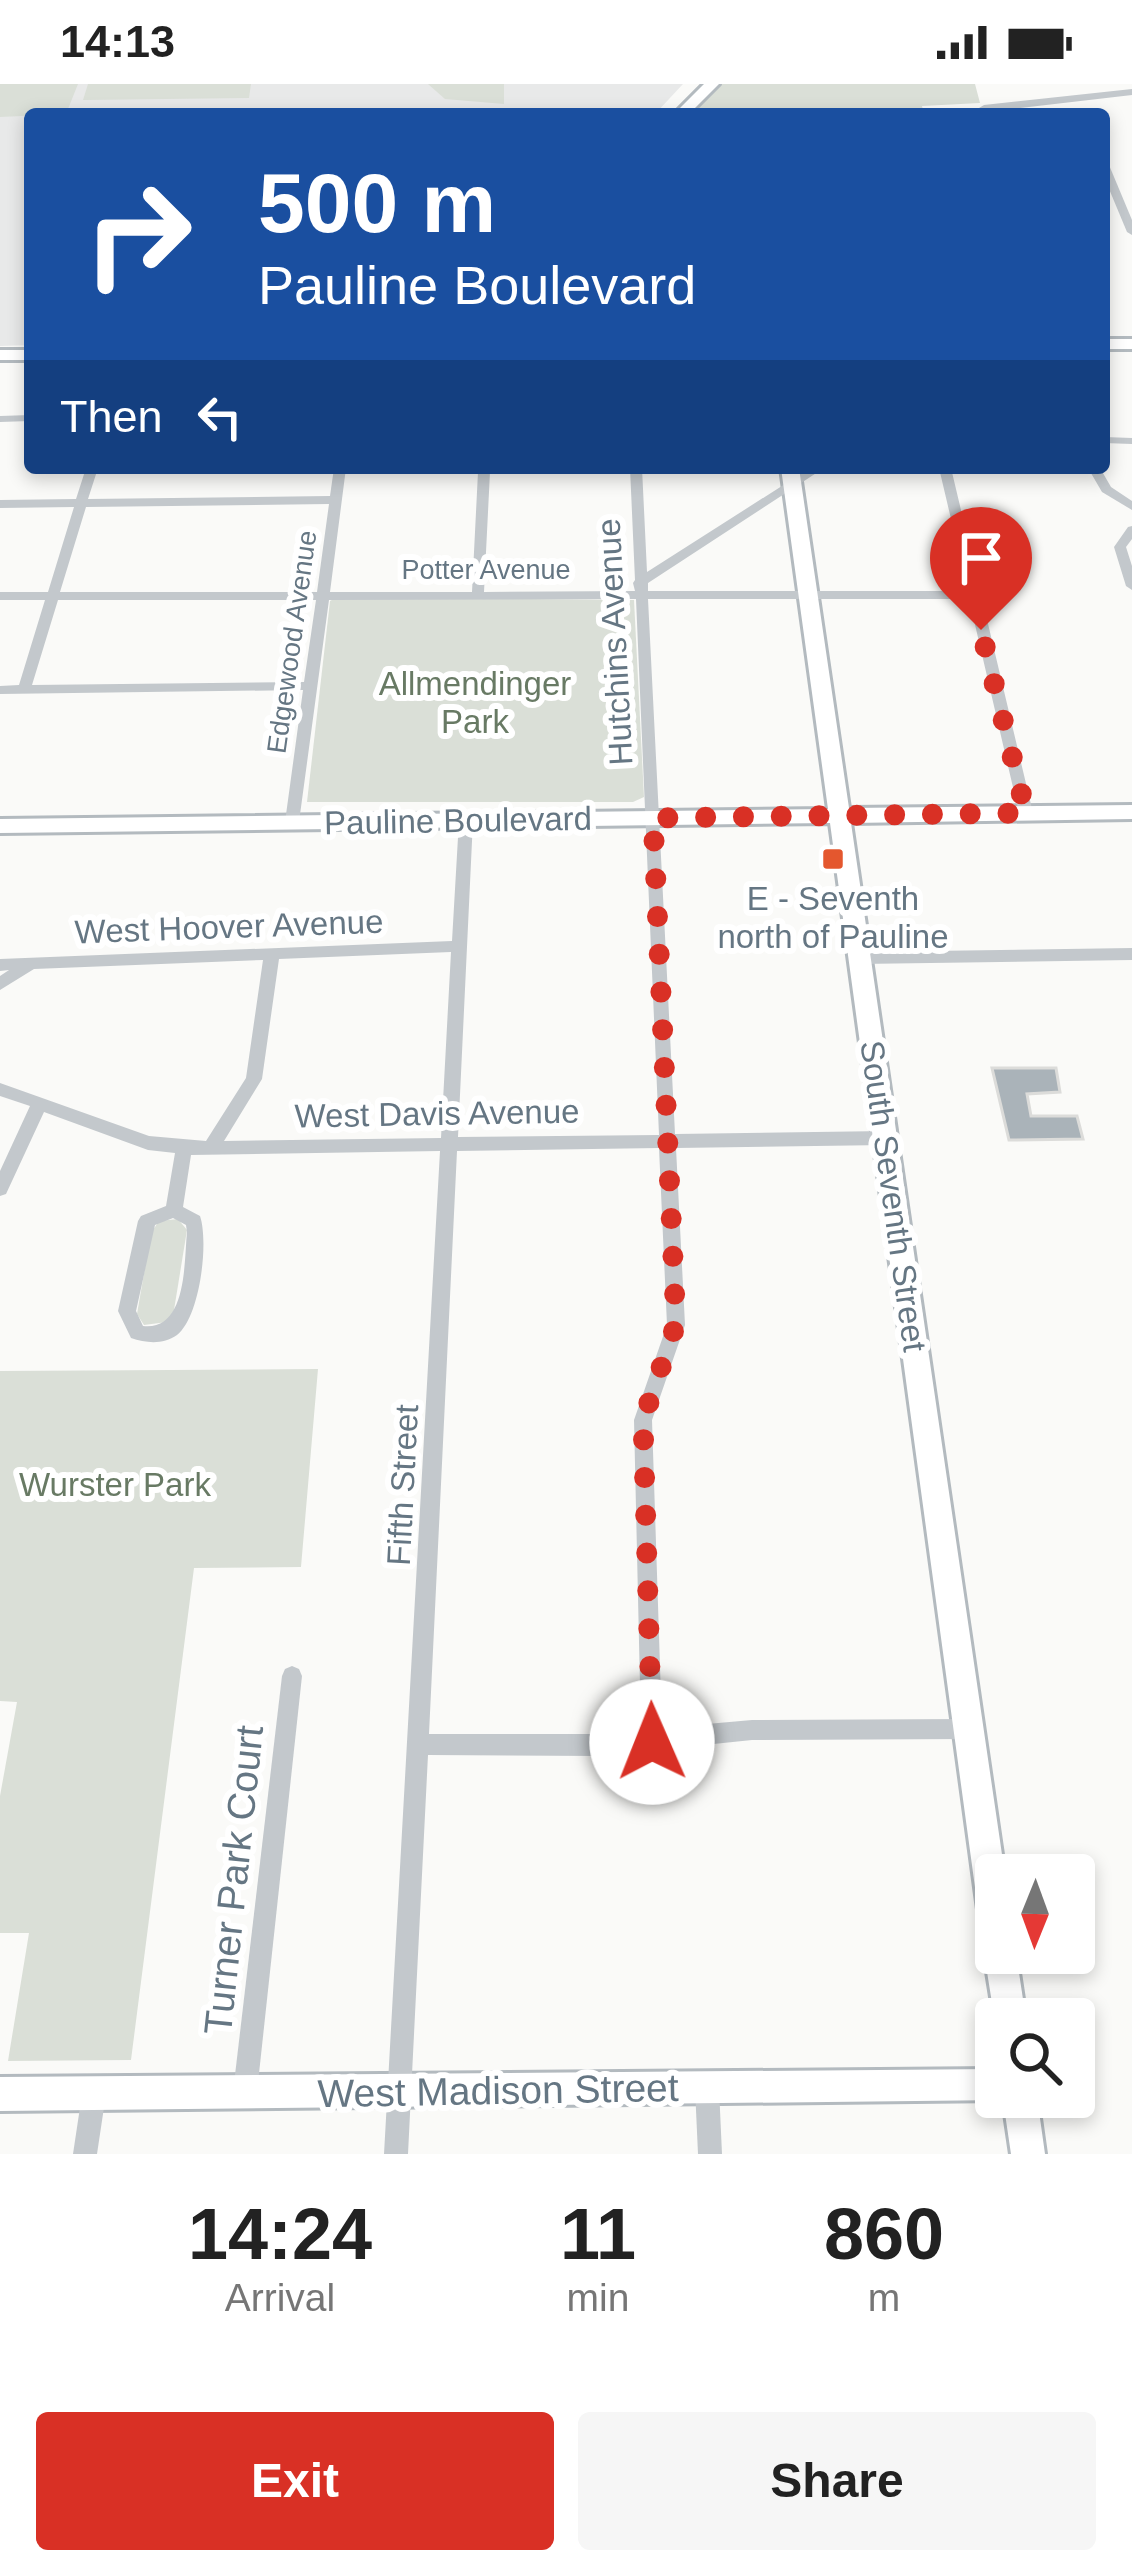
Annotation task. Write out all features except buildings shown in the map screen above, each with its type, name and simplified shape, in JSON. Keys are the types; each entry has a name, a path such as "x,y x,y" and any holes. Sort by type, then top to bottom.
{"street":[{"path":"670,108 694,84"},
{"path":"687,108 712,84"},
{"path":"1006,108 1132,92"},
{"path":"1078,100 1081,108"},
{"path":"1110,179 1132,232"},
{"path":"24,690 90,474"},
{"name":"Edgewood Avenue","path":"292,822 339,474"},
{"path":"478,594 484,474"},
{"name":"Hutchins Avenue","path":"636,474 676,1324 672,1347 647,1400 643,1443 652,1742"},
{"path":"946,474 1026,813"},
{"path":"1097,474 1106,489 1132,506"},
{"path":"639,589 791,477"},
{"name":"South Seventh Street","path":"791,477 986,1854"},
{"path":"0,504 336,500"},
{"path":"1132,530 1120,547 1132,586"},
{"name":"Potter Avenue","path":"0,596 639,589 972,595"},
{"path":"0,690 310,686"},
{"name":"Pauline Boulevard","path":"0,826 1132,812"},
{"name":"Fifth Street","path":"396,2154 466,820"},
{"name":"West Hoover Avenue","path":"0,965 460,946"},
{"path":"212,1147 254,1079 272,954"},
{"path":"860,958 1132,954"},
{"path":"0,984 29,964"},
{"name":"West Davis Avenue","path":"0,1089 148,1143 184,1148 886,1138"},
{"path":"0,1189 38,1106"},
{"path":"174,1210 184,1148"},
{"path":"174,1210 194,1221 196,1232 184,1313 166,1335 152,1338 130,1324 128,1311 147,1220 174,1210"},
{"name":"Turner Park Court","path":"245,2092 292,1676"},
{"path":"417,1744 652,1742 752,1730 968,1729"},
{"name":"West Madison Street","path":"0,2095 975,2086"},
{"path":"707,2088 710,2154"},
{"path":"85,2154 94,2094"},
{"path":"1023,2118 1028,2154"}],"shaded area":[{"path":"0,84 683,84 661,108 24,108 24,345 0,346"}],"green space":[{"path":"0,84 78,84 68,108 24,108 24,116 0,117"},
{"path":"88,84 251,84 249,98 83,100"},
{"path":"428,84 504,84 504,104 445,99"},
{"path":"718,84 975,84 980,103 922,108 693,108"},
{"name":"Allmendinger Park","path":"337,597 634,600 644,797 633,802 307,802 330,601"},
{"path":"178,1219 187,1230 174,1310 167,1322 144,1325 137,1314 151,1233 159,1221"},
{"name":"Wurster Park","path":"318,1369 301,1567 194,1568 131,2060 8,2061 29,1933 0,1933 0,1796 17,1702 0,1701 0,1371"}],"place":[{"name":"E - Seventh north of Pauline","path":"833,859"}],"route":[{"path":"652,1742 643,1420 647,1400 672,1347 676,1324 653,818 1026,813 981,630"}]}
